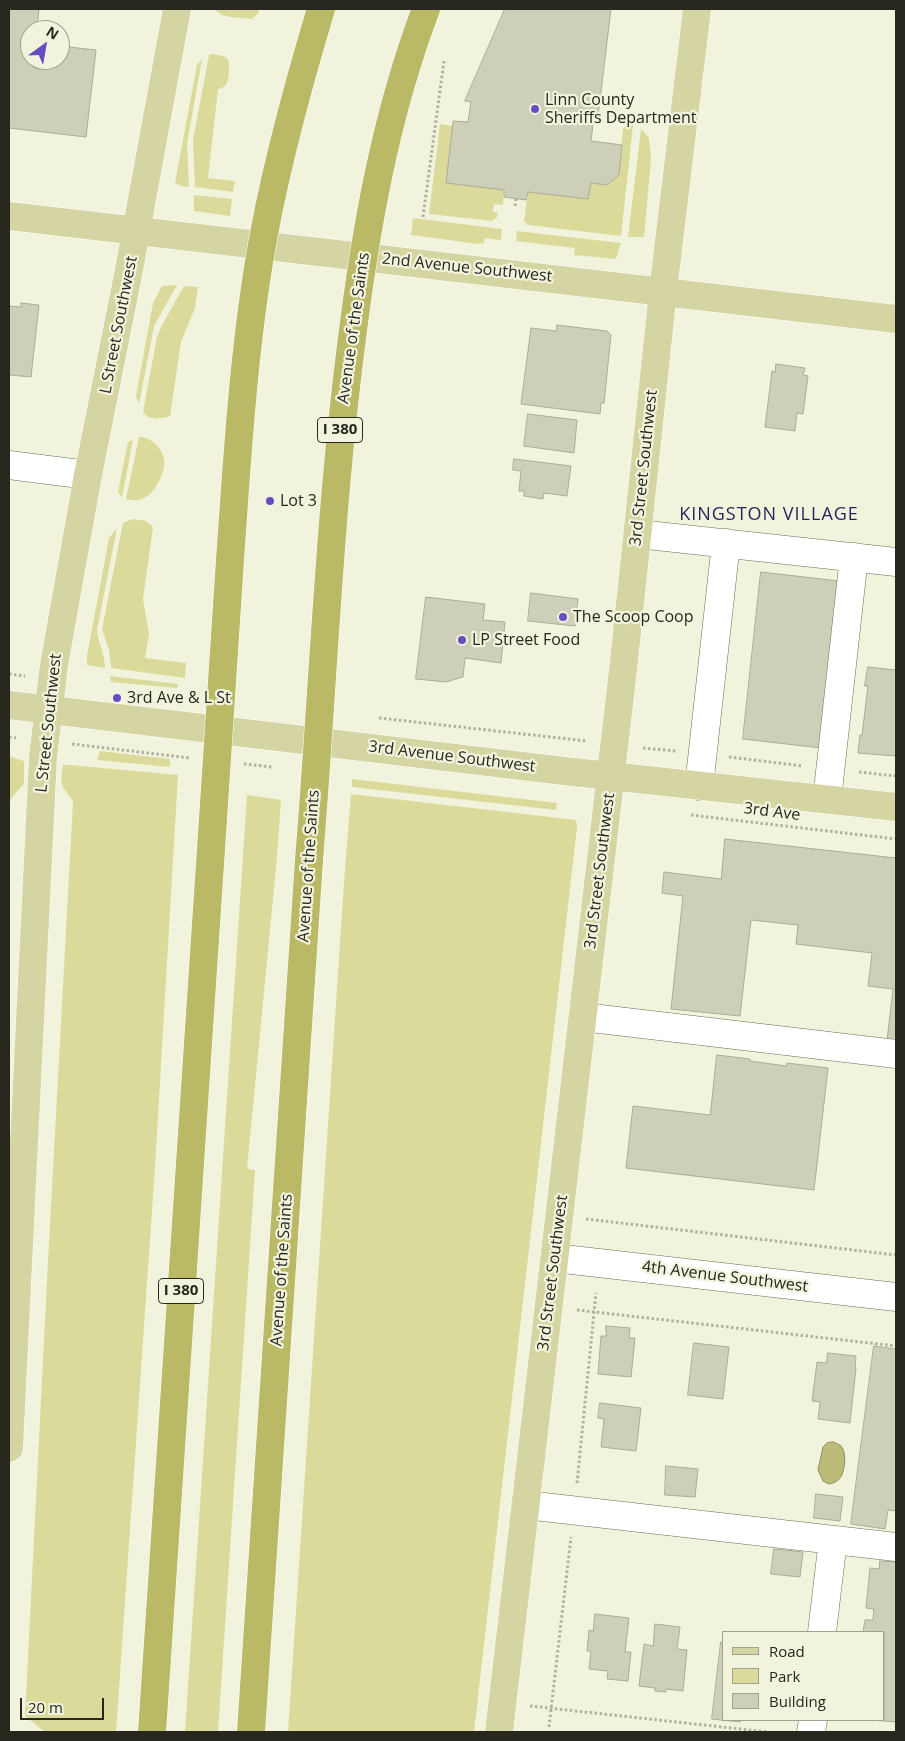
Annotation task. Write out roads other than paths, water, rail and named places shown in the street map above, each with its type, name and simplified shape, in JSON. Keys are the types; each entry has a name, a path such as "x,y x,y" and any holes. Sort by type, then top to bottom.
{"highway":[{"name":"I 380","path":"152,1732 236,471 248,341 259,262 272,192 287,130 321,9"},
{"name":"Avenue of the Saints","path":"251,1732 309,860 340,428 360,278 378,176 399,91 426,9"}],"main road":[{"name":"L Street Southwest","path":"9,1448 43,757 48,710 88,476 137,231 177,9"},
{"name":"3rd Street Southwest","path":"499,1732 611,776 663,291 697,9"},
{"name":"2nd Avenue Southwest","path":"9,216 896,319"},
{"name":"3rd Avenue Southwest","path":"9,706 896,807"}],"street":[{"path":"9,465 88,476"},
{"path":"638,534 726,542 896,562"},
{"path":"699,786 726,542"},
{"path":"827,799 854,557"},
{"path":"583,1017 896,1054"},
{"name":"4th Avenue Southwest","path":"555,1258 896,1297"},
{"path":"526,1506 896,1547"},
{"path":"822,1631 833,1540"}],"place":[{"name":"Linn County Sheriffs Department","path":"535,109"},
{"name":"Lot 3","path":"270,501"},
{"name":"The Scoop Coop","path":"563,617"},
{"name":"LP Street Food","path":"462,640"},
{"name":"3rd Ave & L St","path":"117,698"}],"district":[{"name":"KINGSTON VILLAGE","path":"769,515"}]}
